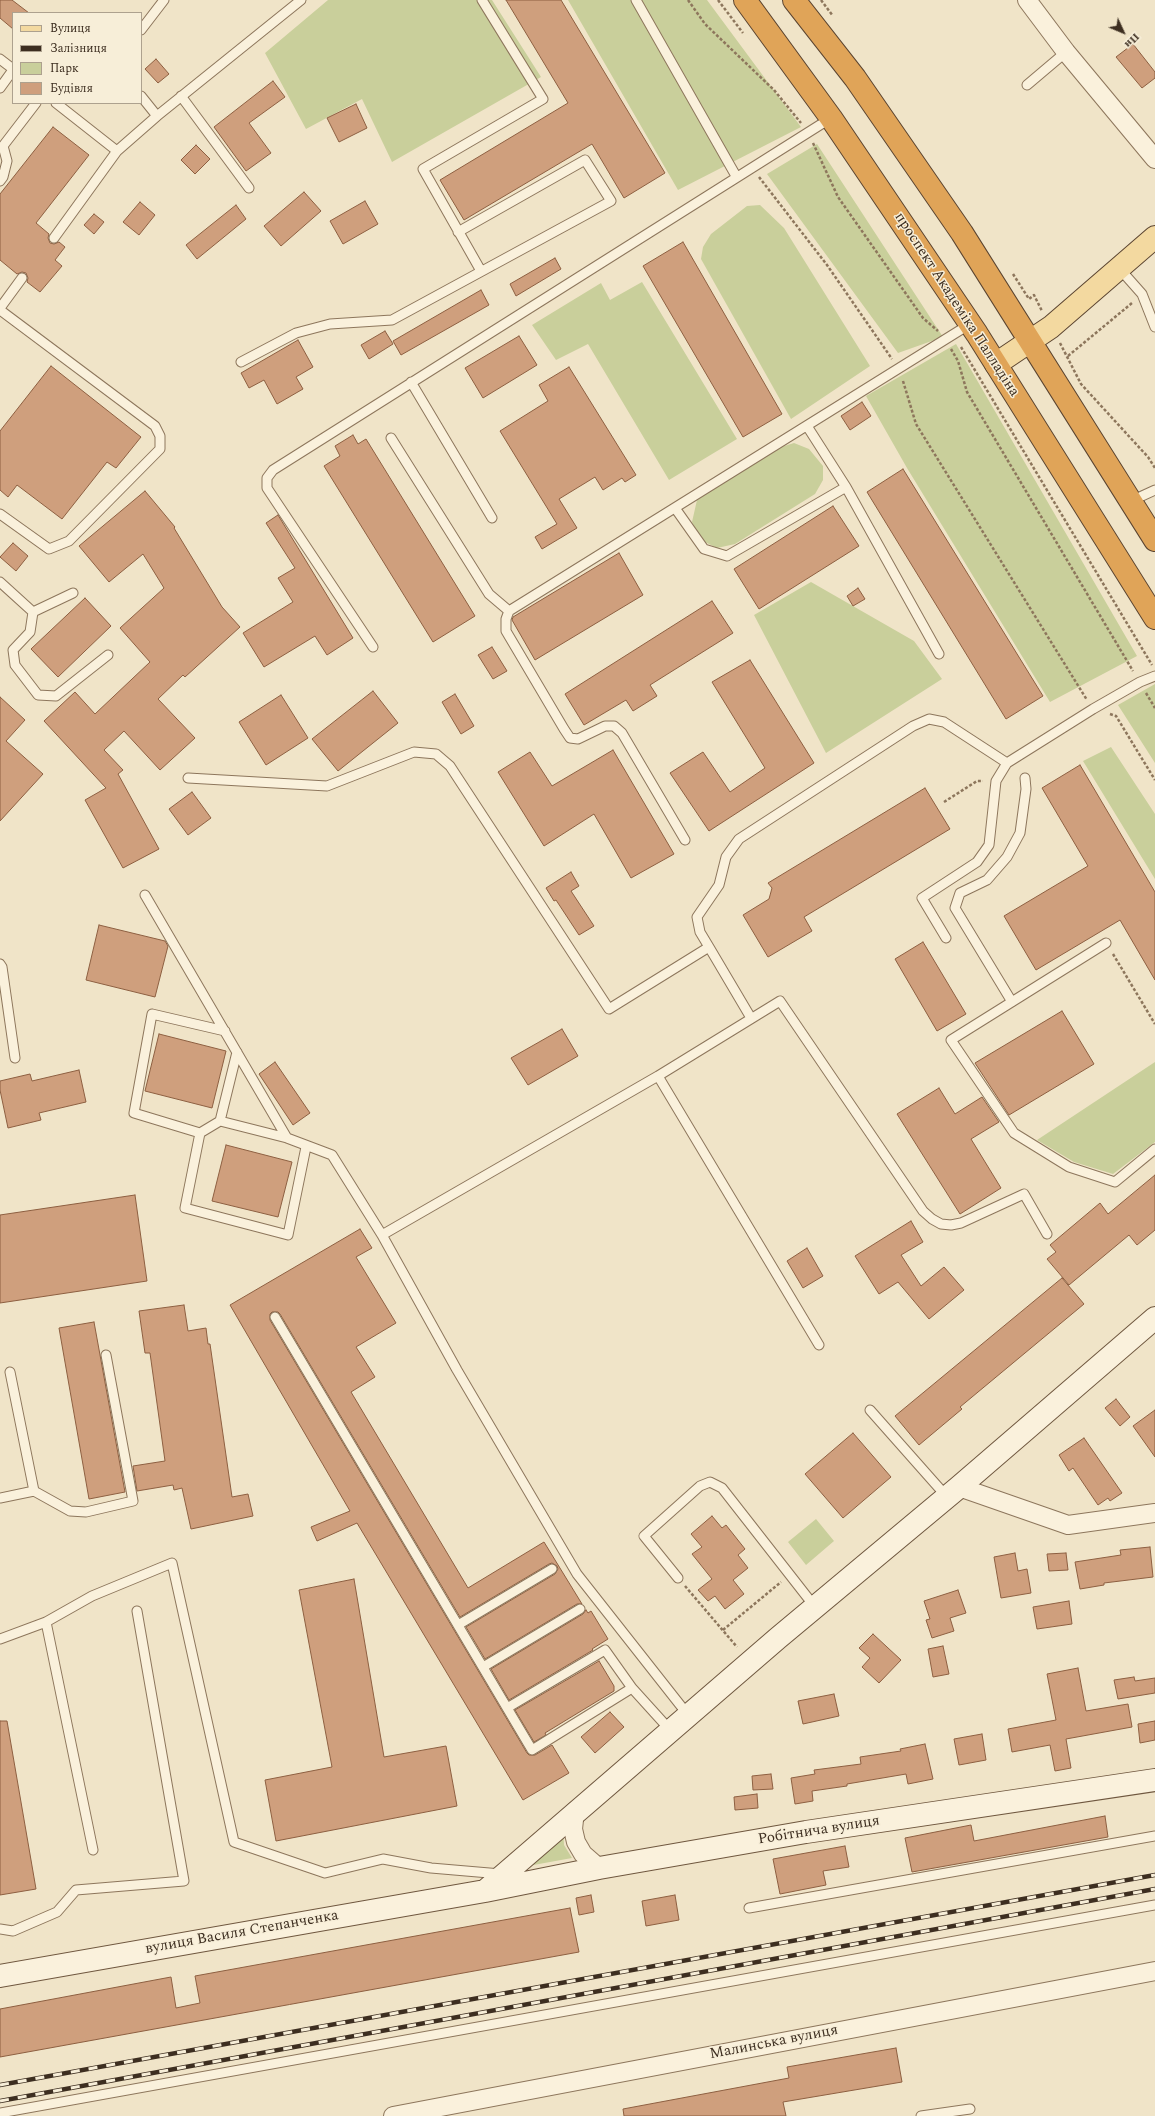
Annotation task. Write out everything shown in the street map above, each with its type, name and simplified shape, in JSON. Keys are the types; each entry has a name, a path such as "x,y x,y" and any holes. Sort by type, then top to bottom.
{"highway":[{"name":"проспект Академіка Палладіна","path":"745,0 831,118 962,329 996,364 1155,618"},
{"path":"794,0 855,78 962,233 1029,342 1155,540"}],"main road":[{"path":"996,364 1051,327 1155,237"}],"street":[{"path":"1027,0 1066,52 1155,159"},
{"path":"485,1891 575,1811 814,1607 953,1492 1155,1318"},
{"path":"953,1492 1068,1525 1155,1513"},
{"name":"Робітнича вулиця","path":"485,1891 599,1868 806,1832 1155,1780"},
{"path":"575,1811 573,1829 576,1842 583,1854 599,1868"},
{"name":"вулиця Василя Степанченка","path":"0,1976 485,1891"},
{"name":"Малинська вулиця","path":"393,2116 1155,1971"}],"lane":[{"path":"142,29 164,0"},
{"path":"54,238 117,151 181,96 301,0"},
{"path":"481,271 423,169 543,99 482,0"},
{"path":"636,0 736,176"},
{"path":"1027,85 1066,52"},
{"path":"0,59 12,69"},
{"path":"0,88 12,71"},
{"path":"181,96 248,188"},
{"path":"142,97 157,116"},
{"path":"0,181 3,177 6,160 3,146 35,104"},
{"path":"57,104 117,151"},
{"path":"373,646 266,488 267,478 273,470 736,176 831,118"},
{"path":"241,362 296,333 330,324 392,320 611,201 585,160 458,232"},
{"path":"1119,268 1142,294 1155,327"},
{"path":"0,514 49,549 69,541 160,449 160,436 155,426 0,309 22,278"},
{"path":"685,840 622,733 614,726 605,726 578,739 570,738 506,631 506,619 509,611 962,329"},
{"path":"411,382 492,518"},
{"path":"807,426 846,487 939,654"},
{"path":"390,438 490,594 509,611"},
{"path":"675,508 704,549 726,556 846,487"},
{"path":"1130,502 1155,490"},
{"path":"0,582 33,612"},
{"path":"33,612 73,593"},
{"path":"33,612 30,632 13,650 15,665 38,694 56,696 108,655"},
{"path":"946,938 922,898 976,862 989,845 996,781 1007,763 1093,709 1140,682 1155,676"},
{"path":"751,1018 708,947 700,932 697,917 719,885 726,857 739,839 913,726 929,719 944,722 1007,763"},
{"path":"188,778 327,786 414,752 436,754 450,766 609,1009 708,947"},
{"path":"1012,1002 955,908 960,893 987,880 1007,858 1020,833 1026,789 1025,778"},
{"path":"145,895 287,1138"},
{"path":"1106,943 951,1040 1014,1133 1070,1167 1115,1182 1155,1149"},
{"path":"0,964 2,967 15,1058"},
{"path":"382,1235 658,1076 780,1000 923,1211 932,1219 941,1224 961,1223 1024,1194 1048,1234"},
{"path":"200,1133 134,1113 152,1014 224,1031"},
{"path":"237,1052 220,1121 200,1133 185,1208 288,1234 306,1147"},
{"path":"658,1076 819,1345"},
{"path":"220,1121 287,1138 306,1147 332,1155 382,1235 457,1370 577,1574 688,1715"},
{"path":"275,1317 532,1750 632,1688"},
{"path":"0,1498 34,1491 70,1511 86,1512 133,1501 106,1355"},
{"path":"10,1372 34,1491"},
{"path":"870,1410 953,1492"},
{"path":"678,1578 644,1536 700,1486 710,1482 722,1488 814,1607"},
{"path":"0,1639 46,1622 92,1596 172,1563 234,1842 325,1873 383,1859 431,1868 503,1875"},
{"path":"458,1625 552,1569"},
{"path":"483,1667 580,1609"},
{"path":"0,1929 13,1931 57,1912 76,1890 184,1881 137,1611"},
{"path":"46,1622 93,1850"},
{"path":"507,1708 605,1650 632,1688 670,1730"},
{"path":"749,1908 1155,1836"},
{"path":"0,2113 1155,1905"},
{"path":"921,2116 970,2109"}],"path":[{"path":"688,0 705,24 774,90 803,126"},
{"path":"811,139 838,197 923,318 939,331"},
{"path":"751,167 827,265 899,369 916,424 1093,709 1116,716 1155,780"},
{"path":"1142,294 1068,356 1081,384 1148,457 1155,468"},
{"path":"962,329 1155,670"},
{"path":"947,343 958,361 967,392 1132,669"},
{"path":"1144,689 1155,708"},
{"path":"944,802 977,782 996,781"},
{"path":"1106,943 1155,1024"},
{"path":"722,1630 790,1575"},
{"path":"678,1578 737,1648"}],"green space":[{"path":"328,0 492,0 541,77 392,162 362,99 306,129 265,53"},
{"path":"568,0 707,0 801,127 678,190"},
{"path":"817,144 943,337 898,353 767,174"},
{"path":"760,205 784,228 870,366 791,419 701,259 703,247 711,234 747,206"},
{"path":"642,282 737,439 669,480 588,344 556,360 532,325 601,283 610,300"},
{"path":"956,344 1137,656 1050,702 907,468 866,396"},
{"path":"794,443 809,449 823,466 823,480 815,494 735,544 717,548 701,540 692,522 697,500 778,448"},
{"path":"811,582 914,641 942,679 826,753 754,615"},
{"path":"1155,684 1155,763 1118,705"},
{"path":"1111,747 1155,814 1155,879 1083,761"},
{"path":"1155,1062 1155,1142 1113,1174 1074,1162 1037,1140"},
{"path":"816,1519 834,1541 806,1565 788,1542"},
{"path":"563,1829 564,1845 572,1858 517,1868"}],"building":[{"path":"0,0 12,0 28,12 12,12 12,28 0,18"},
{"path":"506,0 561,0 665,173 624,198 592,144 464,220 440,180 568,103"},
{"path":"1133,44 1155,72 1155,78 1142,88 1116,57"},
{"path":"156,59 169,74 158,83 145,69"},
{"path":"273,81 285,97 249,123 271,153 246,171 214,127"},
{"path":"356,104 367,128 339,142 327,118"},
{"path":"53,127 89,155 36,223 49,234 48,238 50,243 54,244 59,242 65,247 55,260 62,266 40,292 27,282 28,278 26,273 22,272 17,274 0,260 0,194"},
{"path":"196,145 210,159 195,174 181,160"},
{"path":"304,192 321,211 281,246 264,226"},
{"path":"365,201 378,224 343,244 330,221"},
{"path":"140,202 155,215 139,235 123,222"},
{"path":"236,205 246,219 197,259 186,245"},
{"path":"94,214 104,222 94,234 84,225"},
{"path":"683,242 782,414 743,437 643,266"},
{"path":"555,258 561,269 516,296 510,284"},
{"path":"481,290 489,305 401,355 393,341"},
{"path":"385,331 393,344 369,359 361,345"},
{"path":"519,336 537,365 483,398 465,368"},
{"path":"298,340 313,367 296,377 303,389 277,404 264,380 249,388 241,373"},
{"path":"51,366 141,437 116,468 107,462 62,519 17,485 8,497 0,490 0,431"},
{"path":"569,367 636,475 625,482 622,478 603,490 595,477 559,499 577,528 542,549 535,537 557,524 500,431 548,401 539,385"},
{"path":"862,402 871,416 850,430 841,416"},
{"path":"353,435 358,444 366,439 475,616 433,642 324,466 340,456 335,446"},
{"path":"903,469 1043,696 1006,719 867,492"},
{"path":"145,491 175,527 174,528 222,607 240,627 185,677 183,675 158,699 195,738 160,770 124,731 104,750 123,770 118,774 159,849 123,868 85,800 106,788 44,721 75,692 95,714 150,662 120,628 164,588 143,554 109,582 79,546"},
{"path":"833,506 859,546 759,609 734,569"},
{"path":"278,515 353,638 327,655 315,636 264,667 243,633 293,602 278,578 295,568 266,523"},
{"path":"13,543 28,556 16,571 0,557"},
{"path":"619,553 643,595 535,660 512,620 513,617"},
{"path":"858,588 865,599 853,606 847,596"},
{"path":"85,598 111,626 58,677 31,649"},
{"path":"712,601 733,633 650,685 657,696 633,711 626,700 584,725 565,694"},
{"path":"492,647 507,671 493,679 478,655"},
{"path":"750,660 814,763 709,831 670,773 703,752 730,792 765,768 712,682"},
{"path":"373,691 398,723 338,771 312,739"},
{"path":"455,694 474,726 461,734 442,702"},
{"path":"281,695 308,738 266,765 239,722"},
{"path":"0,697 25,720 6,741 43,774 0,821"},
{"path":"613,750 674,854 631,878 594,814 544,846 498,772 530,752 552,786"},
{"path":"1080,765 1155,892 1155,980 1120,920 1036,970 1004,916 1088,866 1042,788"},
{"path":"925,788 950,829 804,917 812,931 768,957 743,915 769,899 772,888 768,883"},
{"path":"192,792 211,818 188,835 169,809"},
{"path":"571,872 579,886 571,891 594,926 579,935 556,900 554,901 546,888"},
{"path":"99,925 165,941 168,946 155,997 86,980"},
{"path":"923,942 966,1014 937,1031 895,959"},
{"path":"1062,1011 1094,1064 1009,1115 975,1063"},
{"path":"562,1029 578,1056 528,1085 511,1058"},
{"path":"159,1034 226,1051 212,1108 145,1091"},
{"path":"275,1062 310,1113 293,1125 259,1074"},
{"path":"79,1070 86,1102 39,1113 41,1120 8,1128 0,1090 0,1081 30,1074 32,1081"},
{"path":"939,1088 955,1114 982,1097 999,1122 971,1139 1001,1188 960,1214 897,1114"},
{"path":"226,1145 292,1162 278,1217 212,1201"},
{"path":"1155,1175 1155,1230 1137,1245 1129,1235 1069,1285 1047,1259 1056,1252 1050,1245 1100,1203 1108,1214"},
{"path":"135,1195 147,1281 0,1303 0,1215"},
{"path":"911,1221 923,1242 901,1255 921,1286 944,1267 964,1290 929,1319 898,1282 879,1294 855,1256"},
{"path":"360,1229 372,1248 356,1257 396,1323 356,1347 375,1377 351,1392 468,1588 544,1542 582,1604 577,1604 485,1659 466,1627 555,1574 558,1569 557,1566 552,1563 549,1564 460,1617 280,1314 278,1312 272,1312 270,1314 270,1320 527,1753 529,1755 535,1755 552,1745 569,1773 523,1800 357,1523 317,1541 311,1527 350,1511 230,1305"},
{"path":"807,1248 823,1276 803,1288 787,1261"},
{"path":"1062,1278 1084,1304 960,1407 962,1409 919,1445 895,1416"},
{"path":"184,1305 188,1331 206,1328 208,1344 210,1344 232,1497 248,1494 253,1516 191,1529 182,1488 174,1490 173,1485 137,1491 133,1466 165,1461 150,1353 145,1353 139,1311"},
{"path":"94,1322 125,1492 89,1499 59,1328"},
{"path":"1116,1399 1130,1417 1120,1426 1105,1408"},
{"path":"1155,1410 1155,1457 1133,1426"},
{"path":"853,1433 891,1477 843,1518 805,1474"},
{"path":"1084,1438 1122,1493 1110,1501 1108,1498 1098,1505 1073,1468 1069,1471 1059,1455"},
{"path":"712,1516 722,1528 726,1525 745,1549 738,1555 748,1568 733,1580 744,1594 725,1609 715,1596 708,1601 698,1590 712,1579 692,1554 702,1547 691,1534"},
{"path":"1150,1547 1153,1577 1104,1583 1104,1585 1080,1589 1075,1562 1121,1555 1120,1550"},
{"path":"1015,1553 1018,1571 1027,1569 1031,1593 1001,1598 994,1557"},
{"path":"1066,1553 1068,1570 1049,1571 1047,1554"},
{"path":"354,1579 384,1757 446,1746 457,1806 276,1841 265,1780 332,1767 299,1590"},
{"path":"958,1590 966,1613 950,1618 954,1631 932,1638 926,1620 930,1619 924,1601"},
{"path":"1069,1601 1072,1624 1037,1629 1033,1607"},
{"path":"586,1610 588,1613 591,1611 608,1639 592,1649 593,1650 509,1700 491,1669 583,1614"},
{"path":"873,1634 901,1660 879,1683 862,1667 870,1658 859,1648"},
{"path":"943,1646 949,1674 933,1677 928,1649"},
{"path":"599,1661 614,1686 614,1691 545,1733 546,1735 534,1742 515,1710"},
{"path":"1078,1668 1086,1711 1128,1704 1132,1727 1066,1739 1071,1768 1055,1771 1050,1745 1012,1752 1008,1729 1056,1720 1047,1674"},
{"path":"1134,1677 1135,1681 1155,1678 1155,1693 1118,1699 1114,1680"},
{"path":"834,1694 839,1716 803,1724 798,1701"},
{"path":"610,1712 624,1727 595,1753 581,1737"},
{"path":"0,1721 7,1721 36,1889 0,1895"},
{"path":"1155,1721 1155,1740 1140,1743 1138,1724"},
{"path":"982,1734 986,1760 959,1765 954,1739"},
{"path":"925,1744 933,1779 908,1784 906,1774 847,1784 847,1786 812,1791 813,1801 795,1804 791,1778 815,1774 814,1770 861,1764 860,1757 901,1751 900,1749"},
{"path":"771,1774 773,1789 753,1790 752,1776"},
{"path":"757,1794 758,1808 735,1810 734,1797"},
{"path":"1105,1816 1108,1837 912,1872 905,1838 971,1825 974,1841"},
{"path":"845,1846 849,1867 823,1871 826,1885 780,1894 773,1859"},
{"path":"591,1895 594,1912 579,1915 576,1898"},
{"path":"675,1895 679,1920 646,1926 642,1901"},
{"path":"570,1908 579,1952 0,2057 0,2009 171,1977 176,2008 200,2003 195,1976"},
{"path":"896,2048 902,2082 783,2102 786,2116 624,2116 623,2109 789,2078 787,2067"}],"railway":[{"path":"0,2085 1155,1875"},
{"path":"0,2101 1155,1889"}]}
